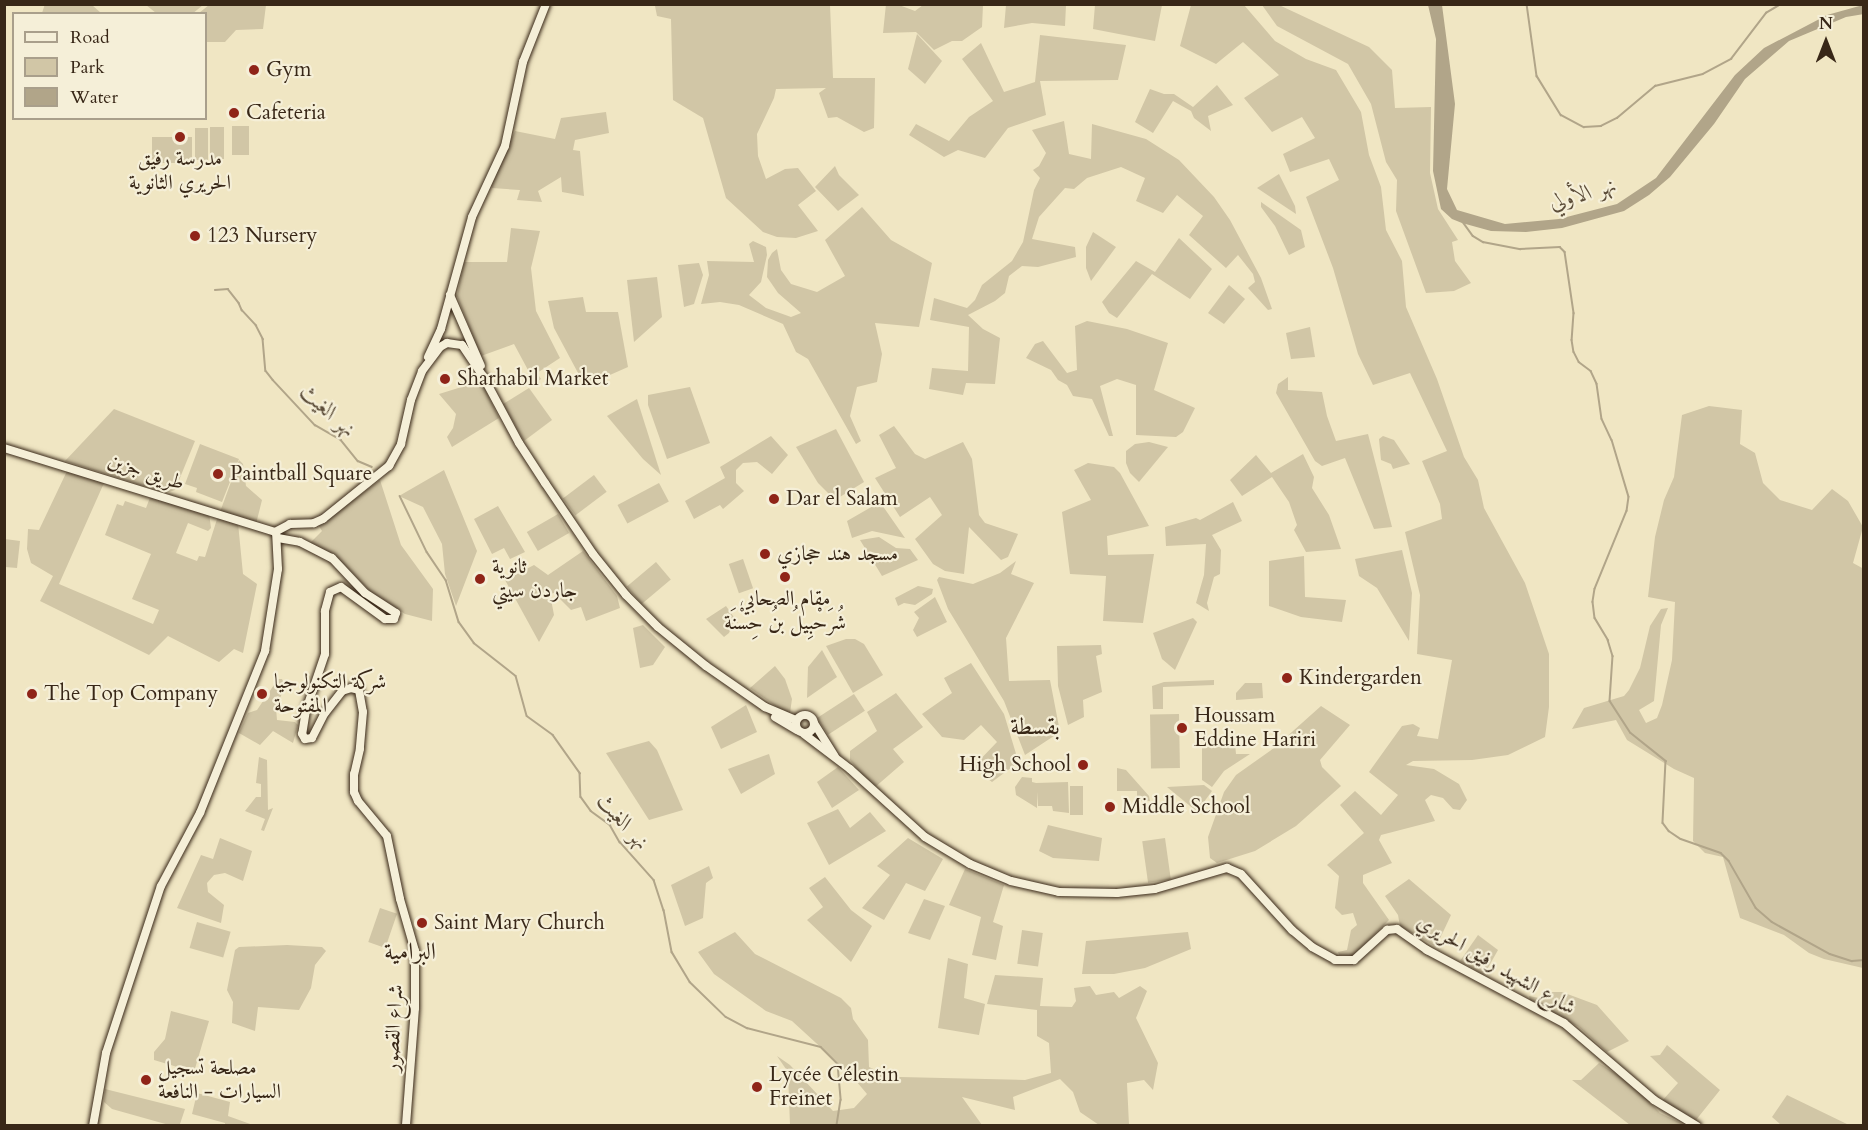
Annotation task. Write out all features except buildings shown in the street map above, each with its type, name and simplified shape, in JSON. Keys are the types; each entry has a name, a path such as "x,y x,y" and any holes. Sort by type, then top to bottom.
{"street":[{"path":"93,1125 106,1053 161,886 170,863 200,813 265,651 278,569 276,535 290,524 314,523 323,519 389,466 399,447 407,409 441,329 472,217 505,146 523,62 533,31 546,4"},
{"path":"450,295 458,317 470,337 483,376"},
{"path":"445,314 452,313 458,317"},
{"path":"441,329 443,336 452,343 462,345 483,376 519,443 594,554 626,595 687,650 765,707 783,723 801,732 835,756"},
{"path":"440,347 441,329"},
{"path":"462,345 470,337"},
{"path":"423,367 440,347 452,343"},
{"name":"طريق جزين","path":"4,448 276,535"},
{"name":"شراع القصور","path":"276,535 300,542 332,558 365,593 396,613 394,619 385,619 340,588 330,592 325,611 325,654 306,710 302,734 305,739 312,738 325,713 342,691 351,688 359,690 363,712 360,749 354,774 354,792 358,801 387,836 400,899 415,951 415,1008 406,1125"},
{"path":"765,707 796,720 801,732"},
{"path":"796,720 802,715 807,715 835,756"},
{"path":"801,732 811,732 814,723"},
{"name":"شارع الشهيد رفيق الحريري","path":"835,756 925,837 978,868 1023,884 1074,893 1128,893 1166,886 1216,870 1230,869 1241,874 1278,916 1303,939 1335,960 1354,960 1388,930 1397,929 1427,950 1564,1023 1654,1100 1697,1125"}],"green space":[{"path":"45,4 92,5 100,12 42,12"},
{"path":"886,4 899,5 915,11 923,5 983,5 982,27 962,41 952,41 934,50 916,32 883,33"},
{"path":"146,5 203,5 194,12 155,12"},
{"path":"209,5 266,5 263,29 236,30 225,42 207,42 207,12 200,12"},
{"path":"630,5 830,5 833,78 875,78 874,128 864,132 837,117 828,118 819,93 826,88 776,89 757,134 758,156 766,179 785,169 798,168 816,191 798,205 818,231 796,238 777,237 763,232 726,198 703,118 673,100 671,19 657,16 655,6"},
{"path":"1006,5 1066,5 1065,26 1032,23 1004,28"},
{"path":"1095,5 1162,5 1155,41 1093,29"},
{"path":"1191,5 1244,5 1275,41 1306,59 1336,70 1361,112 1369,155 1381,187 1386,230 1402,261 1406,307 1437,379 1464,457 1478,480 1484,508 1525,583 1549,654 1549,707 1545,737 1508,755 1472,760 1413,761 1406,765 1434,769 1459,784 1467,800 1460,810 1453,809 1443,798 1431,795 1425,800 1435,821 1381,835 1379,840 1392,863 1363,875 1363,883 1389,920 1353,956 1339,955 1338,952 1347,950 1351,930 1357,925 1353,913 1342,915 1335,908 1339,876 1327,865 1364,833 1340,805 1355,791 1381,815 1398,795 1369,772 1402,726 1413,724 1420,728 1417,736 1438,739 1452,660 1417,654 1420,595 1405,532 1442,519 1440,504 1422,461 1447,451 1410,373 1373,385 1358,354 1333,268 1306,197 1339,180 1329,159 1290,172 1283,154 1315,138 1302,117 1272,132 1244,98 1279,75 1243,42 1216,64 1180,46"},
{"path":"1262,5 1279,5 1369,47 1392,70 1395,108 1431,107 1430,173 1438,209 1458,240 1452,242 1455,261 1471,283 1454,291 1426,293 1396,211 1397,180 1386,162 1371,104 1348,64 1277,26"},
{"path":"917,34 942,61 925,84 908,69"},
{"path":"1040,35 1126,45 1118,80 1040,81 1046,115 1008,128 985,158 958,150 944,157 909,135 916,124 949,141 969,117 993,101 962,59 981,43 1004,92 1035,82"},
{"path":"1217,85 1233,105 1208,116 1211,131 1194,118 1191,111 1173,101 1153,133 1135,122 1150,89 1164,94 1174,94 1193,107"},
{"path":"606,112 609,133 575,140 573,150 580,151 584,196 562,192 561,177 538,191 542,202 517,200 520,190 492,188 490,184 515,131 555,139 561,118"},
{"path":"1064,121 1069,154 1091,159 1092,124 1146,139 1179,160 1214,197 1230,220 1261,278 1272,309 1268,310 1248,288 1255,282 1253,274 1238,255 1226,268 1189,235 1203,216 1177,195 1163,213 1136,201 1145,178 1121,167 1087,178 1074,189 1065,188 1039,217 1032,239 1075,247 1076,257 1038,267 1022,266 1009,276 1005,293 968,315 983,329 1000,338 995,384 966,383 963,395 929,389 932,368 968,371 969,327 930,320 934,298 967,308 975,300 982,285 1012,261 1023,242 1034,190 1040,178 1033,170 1039,166 1046,153 1032,130"},
{"path":"232,126 249,126 249,155 232,155"},
{"path":"210,127 224,127 224,159 210,159"},
{"path":"195,128 208,128 208,160 195,160"},
{"path":"152,137 192,137 192,163 152,163"},
{"path":"835,166 839,175 859,195 838,211 815,187"},
{"path":"1279,174 1295,206 1296,214 1257,188"},
{"path":"1261,202 1301,230 1305,247 1289,255 1275,226 1261,207"},
{"path":"862,207 891,240 932,263 919,327 875,323 882,354 877,382 857,387 850,416 861,441 856,444 808,359 796,352 783,324 739,305 720,302 701,304 709,275 707,261 754,262 749,244 753,241 766,247 767,255 761,282 749,295 766,308 791,317 801,313 778,293 767,277 768,260 772,253 777,249 781,270 791,284 817,292 845,276 825,240"},
{"path":"511,228 540,231 531,268 536,311 560,358 537,373 541,379 535,383 514,344 481,356 457,296 464,262 507,262"},
{"path":"1093,232 1116,247 1091,281 1086,268 1086,247"},
{"path":"1179,238 1212,269 1190,299 1152,274 1117,318 1109,313 1102,302 1136,261 1155,272"},
{"path":"699,263 703,275 694,304 684,307 678,265"},
{"path":"657,277 662,317 634,342 627,280"},
{"path":"1229,285 1245,299 1224,324 1208,313"},
{"path":"583,297 586,312 618,312 628,367 585,386 554,328 548,301"},
{"path":"1087,321 1127,329 1168,343 1154,390 1195,408 1183,432 1176,437 1136,435 1136,385 1117,379 1100,386 1113,436 1109,436 1092,399 1073,396 1067,385 1058,380 1051,370 1026,358 1035,344 1043,341 1067,373 1077,370 1075,326"},
{"path":"1310,327 1315,357 1291,359 1286,333"},
{"path":"1288,377 1288,390 1322,392 1336,441 1368,434 1392,527 1374,529 1345,458 1322,466 1315,461 1276,393 1278,384"},
{"path":"481,381 499,418 452,447 447,437 453,428 456,414 439,394"},
{"path":"690,387 710,443 667,459 648,405 648,395"},
{"path":"529,388 552,420 524,441 503,404"},
{"path":"637,399 661,475 643,459 607,416"},
{"path":"1709,406 1742,410 1740,444 1755,453 1763,483 1780,500 1812,510 1832,489 1848,501 1863,527 1853,563 1864,569 1863,968 1809,953 1784,935 1740,918 1723,857 1705,853 1693,841 1694,778 1674,769 1627,740 1616,720 1572,729 1584,708 1624,696 1629,690 1640,668 1650,626 1661,609 1668,608 1661,625 1654,701 1639,710 1646,723 1657,718 1672,660 1675,602 1648,597 1655,537 1664,500 1674,477 1682,415"},
{"path":"114,409 195,441 175,490 166,493 65,461"},
{"path":"894,426 915,454 925,459 963,442 972,459 979,515 985,523 1018,534 1008,557 1001,560 969,527 964,574 945,571 933,564 915,539 942,515 930,497 900,517 875,478 896,468 879,435"},
{"path":"836,429 864,482 835,500 818,483 796,447"},
{"path":"771,436 788,455 772,474 757,462 743,463 736,470 736,483 744,491 723,509 720,505 694,519 685,501 725,478 720,467"},
{"path":"1383,436 1394,440 1410,464 1393,469 1391,464 1381,460 1379,439"},
{"path":"1149,442 1168,447 1139,482 1130,473 1126,463 1126,451 1135,444"},
{"name":"Paintball Square","path":"200,444 239,459 222,502 196,492 197,488 185,484"},
{"path":"1303,454 1314,477 1312,488 1329,515 1341,549 1306,552 1294,530 1297,525 1289,502 1272,477 1242,496 1230,480 1256,455 1271,473"},
{"path":"239,460 243,464 246,486 262,500 256,524 220,512"},
{"path":"1088,463 1114,467 1120,473 1149,526 1107,536 1108,555 1154,554 1143,623 1103,621 1106,576 1070,574 1062,512 1091,500 1074,470"},
{"path":"444,470 477,551 456,606 445,574 442,544 423,507 399,496"},
{"path":"67,471 104,483 59,584 153,624 159,610 132,599 151,554 105,535 117,504 123,506 125,501 146,508 151,495 209,513 211,528 208,531 188,523 176,553 197,561 199,556 205,557 218,516 238,523 243,574 257,584 243,653 234,649 219,662 168,636 149,655 40,601 53,576 31,563 27,549 28,529 39,530"},
{"path":"594,475 607,492 575,515 563,498"},
{"path":"380,480 401,545 433,589 432,621 405,614 370,591 335,555 310,543 322,531 319,526"},
{"path":"659,483 669,502 627,524 618,505"},
{"path":"880,502 905,538 872,531 852,538 847,521"},
{"path":"1233,502 1242,521 1212,535 1221,550 1220,574 1214,577 1207,603 1209,611 1196,603 1204,575 1206,544 1166,546 1165,527 1196,518 1200,520"},
{"path":"498,506 525,552 510,559 504,548 492,554 474,519"},
{"path":"558,514 569,533 538,551 527,532"},
{"path":"879,537 896,548 910,549 918,560 882,576 860,540"},
{"path":"5,539 20,541 17,568 5,567"},
{"path":"1402,550 1412,593 1409,641 1377,588 1359,576 1355,559"},
{"path":"583,551 617,596 620,608 586,621 581,607 571,610 554,593 550,594 554,615 539,642 505,580 534,565 548,575"},
{"path":"1304,556 1305,597 1346,600 1342,622 1301,617 1269,606 1269,561"},
{"path":"743,559 753,588 739,593 729,564"},
{"path":"1016,561 1011,574 1034,583 1006,638 1009,681 1050,680 1060,732 1025,755 1004,701 948,609 937,580 939,577 973,584 1000,573"},
{"path":"656,562 671,580 642,604 627,586"},
{"path":"918,586 933,589 932,594 915,605 904,603 898,606 895,598"},
{"path":"935,597 947,622 917,637 913,630 919,618 914,612"},
{"path":"726,606 738,623 733,623 729,633 724,637 706,619"},
{"path":"1193,618 1197,622 1175,670 1162,659 1153,633"},
{"path":"643,625 665,647 653,665 640,668 633,628"},
{"path":"846,639 855,639 864,644 883,675 853,693 826,646"},
{"path":"1101,645 1102,654 1096,656 1102,692 1083,700 1084,717 1068,725 1058,686 1057,646"},
{"path":"822,650 837,677 807,698 808,667"},
{"path":"971,663 1004,714 1017,757 1016,764 992,782 973,767 997,742 981,725 964,740 942,737 922,714 952,693 944,678"},
{"path":"775,666 785,679 792,699 790,713 784,712 750,688"},
{"path":"278,679 282,679 285,686 276,708 277,720 295,722 298,725 293,743 273,731 260,745 239,733 248,713 257,710"},
{"path":"1214,680 1214,685 1163,687 1163,709 1153,709 1152,686 1164,682"},
{"path":"1245,683 1262,683 1263,698 1236,700 1236,693"},
{"path":"896,693 923,727 893,749 904,762 874,788 850,760 850,751 877,731 867,712"},
{"path":"854,694 865,711 828,735 817,718"},
{"path":"746,705 757,732 721,749 711,727"},
{"path":"1321,706 1350,725 1320,760 1322,767 1341,786 1296,826 1255,851 1217,863 1210,858 1208,837 1224,792 1236,775 1274,748"},
{"path":"1179,714 1180,768 1151,768 1150,715"},
{"path":"649,741 657,750 683,810 649,820 606,753"},
{"path":"1202,744 1235,744 1236,754 1250,754 1224,771 1212,787 1202,780"},
{"path":"769,754 775,774 741,794 728,769"},
{"path":"259,757 267,760 268,810 273,808 264,831 261,830 265,819 245,811 256,797 261,797 261,784 256,783"},
{"path":"838,767 859,790 832,808 817,782"},
{"path":"1117,768 1126,770 1149,796 1150,801 1137,801 1137,791 1117,791"},
{"path":"1022,777 1032,778 1032,782 1036,783 1068,782 1069,813 1053,811 1052,806 1038,806 1037,792 1037,808 1016,795 1015,787"},
{"path":"1204,785 1212,791 1201,806 1195,810 1167,787"},
{"path":"1070,786 1083,786 1083,815 1070,815"},
{"path":"838,809 850,828 870,812 886,831 829,865 807,823"},
{"path":"1048,825 1102,838 1099,861 1053,858 1039,851"},
{"path":"220,838 252,851 243,881 225,873 214,875 207,883 208,892 224,905 221,923 177,908 201,855 213,859"},
{"path":"908,838 943,859 925,891 906,883 884,920 862,908 890,875 877,866"},
{"path":"1165,838 1171,880 1148,883 1142,841"},
{"path":"709,866 713,878 706,883 703,918 685,926 671,885"},
{"path":"965,869 1004,885 993,922 1003,926 996,960 972,955 981,917 949,905"},
{"path":"825,877 851,910 872,926 851,962 807,920 823,907 809,888"},
{"path":"1409,879 1451,915 1436,947 1400,926 1398,915 1385,896"},
{"path":"924,899 945,906 930,940 908,933"},
{"path":"380,908 397,914 385,948 368,942"},
{"path":"197,922 231,932 223,958 190,948"},
{"path":"1022,930 1043,933 1038,967 1017,964"},
{"path":"735,932 755,954 841,998 851,1008 853,1019 868,1040 869,1067 886,1075 900,1077 1025,1080 1051,1073 1049,1043 1037,1036 1037,1010 987,1004 995,975 1043,978 1040,1006 1072,1007 1076,1001 1074,988 1090,986 1096,995 1114,992 1119,998 1140,986 1147,991 1136,1018 1158,1063 1153,1090 1144,1080 1127,1083 1129,1125 1099,1125 1080,1112 1073,1092 1060,1079 1013,1097 1015,1110 962,1097 982,1125 790,1125 788,1072 777,1056 790,1065 833,1111 854,1108 867,1094 851,1075 792,1021 766,1011 714,974 698,952"},
{"path":"1188,932 1191,949 1145,968 1114,974 1082,974 1086,941"},
{"path":"1478,935 1498,950 1484,975 1460,961"},
{"path":"287,945 322,947 326,951 315,965 311,988 299,1010 258,1007 255,1031 232,1023 233,1002 227,990 235,950 239,947"},
{"path":"948,958 968,964 964,998 985,1004 979,1035 938,1028"},
{"path":"1548,992 1562,992 1597,1005 1629,1041 1607,1052 1579,1027 1530,1000 1529,996 1539,998"},
{"path":"171,1011 209,1021 194,1072 154,1060 154,1052 165,1039"},
{"path":"1667,1045 1720,1090 1696,1120 1662,1101 1678,1083 1650,1056 1660,1055"},
{"path":"1599,1063 1633,1085 1660,1113 1685,1125 1630,1125 1572,1080 1581,1080"},
{"path":"105,1089 185,1109 180,1124 169,1125 112,1109 104,1102"},
{"path":"197,1093 230,1102 228,1116 253,1125 225,1125 225,1123 192,1114"},
{"path":"1787,1095 1849,1125 1781,1125 1772,1117"}],"water":[{"path":"1428,5 1442,5 1455,104 1447,189 1457,210 1505,224 1559,219 1617,204 1656,178 1735,75 1764,48 1827,15 1863,5 1864,14 1846,17 1789,41 1745,79 1714,124 1670,177 1649,195 1624,211 1562,228 1526,232 1491,231 1452,219 1441,209 1433,171 1436,39"}],"waterway":[{"path":"1527,4 1537,76 1561,115 1584,127 1601,126 1617,118 1655,86 1703,74 1731,59 1766,13 1781,4"},
{"path":"1463,222 1473,236 1483,242 1520,249 1560,247 1565,252 1574,313 1572,340 1574,352 1579,362 1591,371 1597,384 1602,419 1612,440 1629,497 1627,511 1595,589 1593,602 1595,618 1608,640 1613,656 1610,701 1631,733 1666,761 1663,823 1669,831 1681,839 1721,853 1729,861 1756,908 1772,922 1830,954 1852,961 1864,960"},
{"name":"نهر الغيث","path":"215,290 228,289 242,310 256,325 263,339 266,371 273,380 315,425 341,440 358,461 372,467"},
{"name":"نهر الغيث","path":"400,496 427,552 446,580 459,622 474,643 516,676 527,716 553,735 580,773 581,797 591,811 610,825 620,842 654,880 664,910 672,952 690,982 726,1017 747,1028 821,1047 838,1064 841,1100 837,1126"}],"place":[{"name":"Gym","path":"254,70"},
{"name":"Cafeteria","path":"234,113"},
{"name":"مدرسة رفيق الحريري الثانوية","path":"180,137"},
{"name":"123 Nursery","path":"195,236"},
{"name":"Sharhabil Market","path":"445,379"},
{"name":"Paintball Square","path":"218,474"},
{"name":"Dar el Salam","path":"774,499"},
{"name":"مسجد هند حجازي","path":"765,554"},
{"name":"مقام الصحابي شُرَحْبِيلُ بنُ حِسْنَة","path":"785,577"},
{"name":"ثانوية جاردن سيتي","path":"480,579"},
{"name":"Kindergarden","path":"1287,678"},
{"name":"The Top Company","path":"32,694"},
{"name":"شركة التكنولوجيا المفتوحة","path":"262,694"},
{"name":"Houssam Eddine Hariri","path":"1182,728"},
{"name":"High School","path":"1083,765"},
{"name":"Middle School","path":"1110,807"},
{"name":"Saint Mary Church","path":"422,923"},
{"name":"مصلحة تسجيل السيارات - النافعة","path":"146,1080"},
{"name":"Lycée Célestin Freinet","path":"757,1087"}],"district":[{"name":"بقسطة","path":"1035,727"},
{"name":"البرامية","path":"410,952"}],"water label":[{"name":"نهر الأولي","path":"1583,194"}]}
